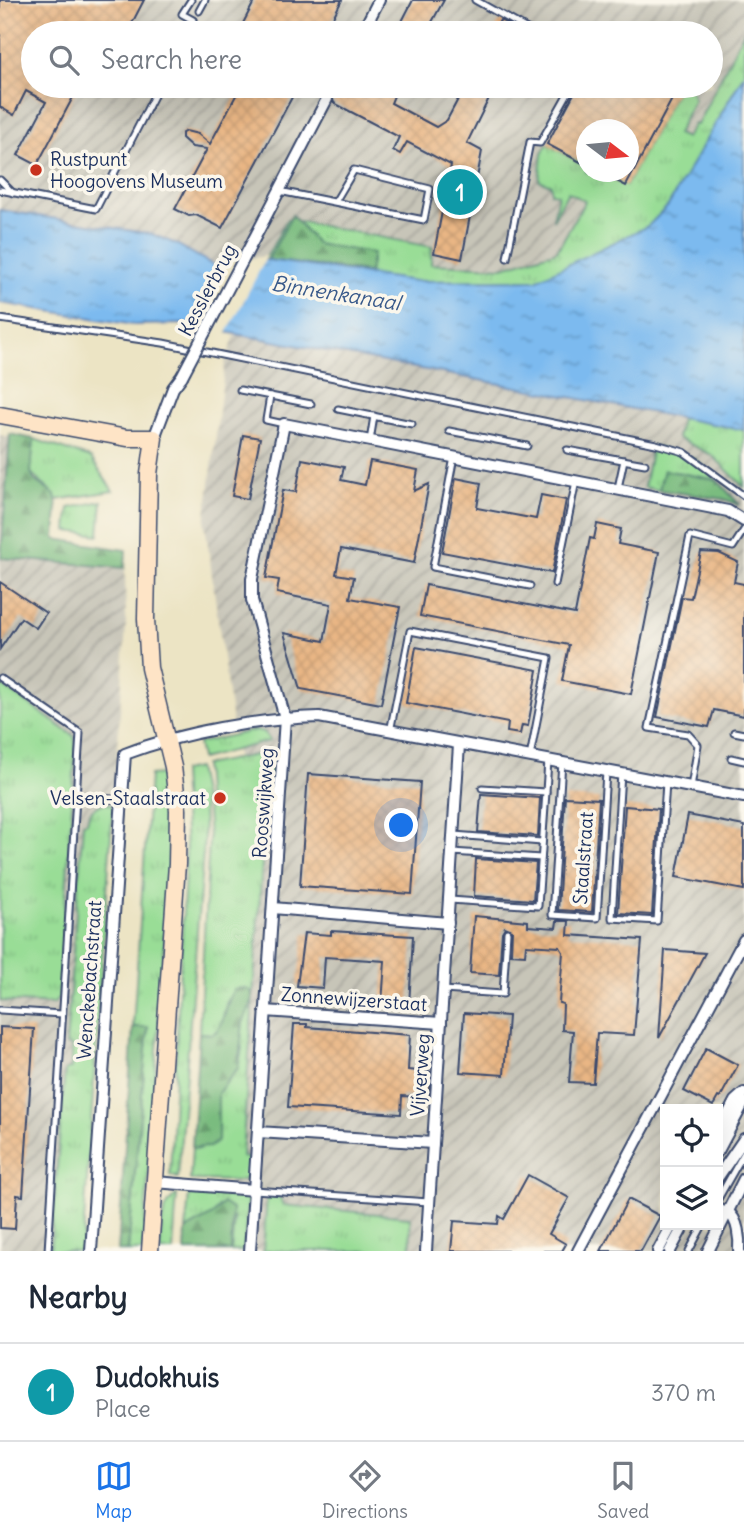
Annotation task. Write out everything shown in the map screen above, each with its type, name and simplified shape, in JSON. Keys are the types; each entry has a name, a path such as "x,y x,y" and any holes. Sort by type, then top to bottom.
{"street":[{"path":"368,21 379,0"},
{"path":"279,191 327,99"},
{"name":"Kesslerbrug","path":"154,438 173,388 182,376 279,191"},
{"path":"0,415 127,438 154,438 149,474 146,619 149,668 178,810 177,864 150,1251"},
{"path":"284,424 728,511 744,520"},
{"name":"Rooswijkweg","path":"250,1251 285,718 252,600 252,579 284,424"},
{"path":"166,741 285,718 319,718 744,797"},
{"name":"Wenckebachstraat","path":"91,1251 125,754 166,741"},
{"name":"Vijverweg","path":"426,1251 459,746"},
{"path":"273,908 448,923"},
{"path":"578,1251 744,940"},
{"name":"Zonnewijzerstaat","path":"265,1011 441,1023"},
{"path":"723,1124 735,1101 744,1093"},
{"path":"723,1142 744,1102"},
{"path":"258,1132 433,1143"},
{"path":"723,1170 744,1139"},
{"path":"708,1251 744,1179"},
{"path":"155,1182 254,1191"},
{"path":"729,1212 733,1215 738,1231 739,1251"},
{"path":"658,1251 669,1230"},
{"path":"670,1251 681,1230"}],"lane":[{"path":"191,0 182,14 193,21"},
{"path":"199,10 205,0"},
{"path":"474,0 512,21"},
{"path":"0,190 96,209 153,98"},
{"path":"507,258 530,142 540,143 565,98"},
{"path":"279,191 424,220 430,189 354,170 335,202"},
{"path":"0,180 13,193"},
{"path":"0,319 163,342 656,444 684,452 744,496"},
{"path":"240,390 311,404"},
{"path":"270,396 266,420 284,424"},
{"path":"338,409 412,424"},
{"path":"369,441 374,416"},
{"path":"449,431 527,446"},
{"path":"567,450 645,464"},
{"path":"454,457 432,567 530,586"},
{"path":"618,489 624,460"},
{"path":"555,584 576,481"},
{"path":"691,787 698,745 688,734 649,728 675,596 684,573 690,536 733,547 744,530"},
{"path":"390,732 410,631 550,658 530,757"},
{"path":"0,678 80,733 48,1251"},
{"path":"734,732 744,734"},
{"path":"731,758 744,761"},
{"path":"449,900 538,906 548,760"},
{"name":"Staalstraat","path":"562,762 552,915 597,918 607,770"},
{"name":"Staalstraat","path":"621,773 612,918 657,921 666,782"},
{"path":"482,788 545,792"},
{"path":"76,796 122,800"},
{"path":"454,835 542,842"},
{"path":"452,852 541,858"},
{"path":"443,990 503,994 507,932"},
{"path":"0,1010 62,1014"},
{"path":"723,1190 744,1153"},
{"path":"254,1191 429,1202"},
{"path":"723,1209 729,1212"},
{"path":"690,1251 701,1230"}],"shaded area":[{"path":"0,0 744,0 744,1251 227,1251 240,782 205,523 225,363 243,313 0,257"},
{"path":"0,435 9,437 1,558 125,568 126,626 82,1251 0,1251"}],"green space":[{"path":"744,31 744,74 668,206 648,226 564,269 536,280 415,281 265,260 287,219 432,247 431,264 503,267 557,251 585,201 568,192 553,220 558,194 551,193 551,185 539,180 542,154 547,144 576,160 576,182 618,182 626,186 628,182 639,182 639,161 673,98 694,99 677,134 686,138 694,124 697,125 710,98 723,98 723,73"},
{"path":"292,215 317,244 373,253 369,272 268,260"},
{"path":"681,418 744,430 744,487 712,455 677,438"},
{"path":"10,434 34,439 31,472 34,480 55,495 55,539 126,550 125,568 1,558"},
{"path":"34,439 91,458 113,491 56,500 53,493 35,478 28,464"},
{"path":"652,446 695,459 717,480 664,470 659,490 644,487"},
{"path":"664,470 717,480 740,505 724,499 659,490"},
{"path":"102,501 99,535 67,531 69,508"},
{"path":"0,684 74,736 76,744 59,997 54,1004 0,1001"},
{"path":"256,730 264,732 270,741 201,759 198,743"},
{"path":"275,751 279,764 276,806 266,806 242,1157 250,1159 248,1177 242,1181 190,1180 192,1148 199,1149 218,1103 218,1093 238,1068 242,1048 227,1001 220,1029 213,1034 199,1033 209,839 204,765"},
{"path":"197,768 203,799 204,840 178,1178 170,1175 186,851 182,771"},
{"path":"163,774 172,805 170,864 143,1251 128,1251 148,1027 133,1027 150,775"},
{"path":"106,803 113,806 82,1251 50,1251 65,1070 71,1069 72,1047 66,1045 83,823 87,822 93,809"},
{"path":"245,988 252,992 252,1002 243,1023 238,1068 218,1093 218,1140 210,1147 192,1148 199,1033 213,1034 223,1019 234,989"},
{"path":"133,1027 148,1027 128,1251 118,1251"},
{"path":"189,1192 248,1198 244,1251 231,1251 234,1219 219,1206 214,1214 186,1230"},
{"path":"177,1194 173,1251 160,1251 164,1213"},
{"path":"267,1195 279,1195 283,1205 410,1217 411,1251 263,1251"},
{"path":"223,1203 232,1209 231,1251 185,1251 186,1230 214,1214"}],"water":[{"name":"Binnenkanaal","path":"744,74 744,430 183,324 134,325 0,303 0,210 152,234 215,266 268,260 415,281 536,280 648,226 668,206"}],"pier":[{"path":"267,256 225,337 187,328 222,262"}],"building":[{"path":"0,0 144,0 133,21 21,21 22,98 14,115 0,107"},
{"path":"255,0 342,0 331,21 244,21"},
{"path":"413,0 444,0 433,21 402,21"},
{"path":"39,98 73,98 37,165 18,155 46,102"},
{"path":"235,98 292,98 222,228 196,215 189,216 175,209 207,149 192,147 182,138 182,133 186,131 198,134 210,144"},
{"path":"333,98 393,98 391,103 436,127 447,120 459,98 489,98 467,143 482,151 462,259 434,253 451,165 407,142 400,154 393,150 399,137 334,103"},
{"path":"572,98 673,98 639,161 639,119 576,119 576,160 547,144"},
{"path":"243,435 260,438 248,499 232,496"},
{"path":"302,459 344,467 341,480 365,485 370,461 418,470 414,491 429,484 414,563 341,549 336,574 354,577 350,598 400,607 381,704 301,689 284,633 324,641 331,604 277,593 279,580 266,578 283,490 296,492"},
{"path":"456,478 481,483 477,508 536,519 541,495 566,500 552,573 442,552"},
{"path":"597,524 621,529 618,544 659,552 631,694 562,681 569,645 420,616 426,585 575,614 590,538 594,539"},
{"path":"701,552 719,553 738,562 734,582 744,584 744,716 714,710 709,727 657,717 682,597 691,598"},
{"path":"0,582 46,613 36,628 21,618 0,649"},
{"path":"416,647 538,670 528,726 522,725 520,734 507,732 508,723 406,703"},
{"path":"308,774 420,782 412,894 300,886"},
{"path":"481,794 540,798 538,836 478,832"},
{"path":"565,797 599,799 592,912 558,910"},
{"path":"625,806 659,809 652,915 618,913"},
{"path":"688,815 744,826 744,890 676,877"},
{"path":"476,859 536,863 533,900 474,896"},
{"path":"474,916 528,921 528,926 556,928 557,921 569,921 568,935 642,940 634,1035 597,1033 593,1083 569,1082 573,1031 562,1030 563,1004 559,1003 563,952 560,947 526,945 525,955 511,954 512,930 505,927 502,932 499,975 470,973"},
{"path":"331,931 413,936 409,1006 382,1004 385,961 325,957 323,988 297,986 304,933 331,935"},
{"path":"665,950 705,953 659,1038"},
{"path":"464,1013 508,1016 504,1075 460,1072"},
{"path":"294,1024 410,1035 408,1070 430,1072 428,1103 420,1102 421,1097 402,1096 401,1114 288,1107"},
{"path":"0,1027 34,1029 23,1196 17,1195 15,1229 0,1228"},
{"path":"706,1048 738,1065 714,1104 684,1091"},
{"path":"528,1175 569,1198 549,1234 566,1244 562,1251 451,1251 454,1221 498,1224 499,1216 504,1219"},
{"path":"628,1199 660,1216 641,1251 601,1251"}],"place":[{"name":"Rustpunt Hoogovens Museum","path":"36,170"},
{"name":"Dudokhuis","path":"460,192"},
{"name":"Velsen-Staalstraat","path":"220,798"}]}
